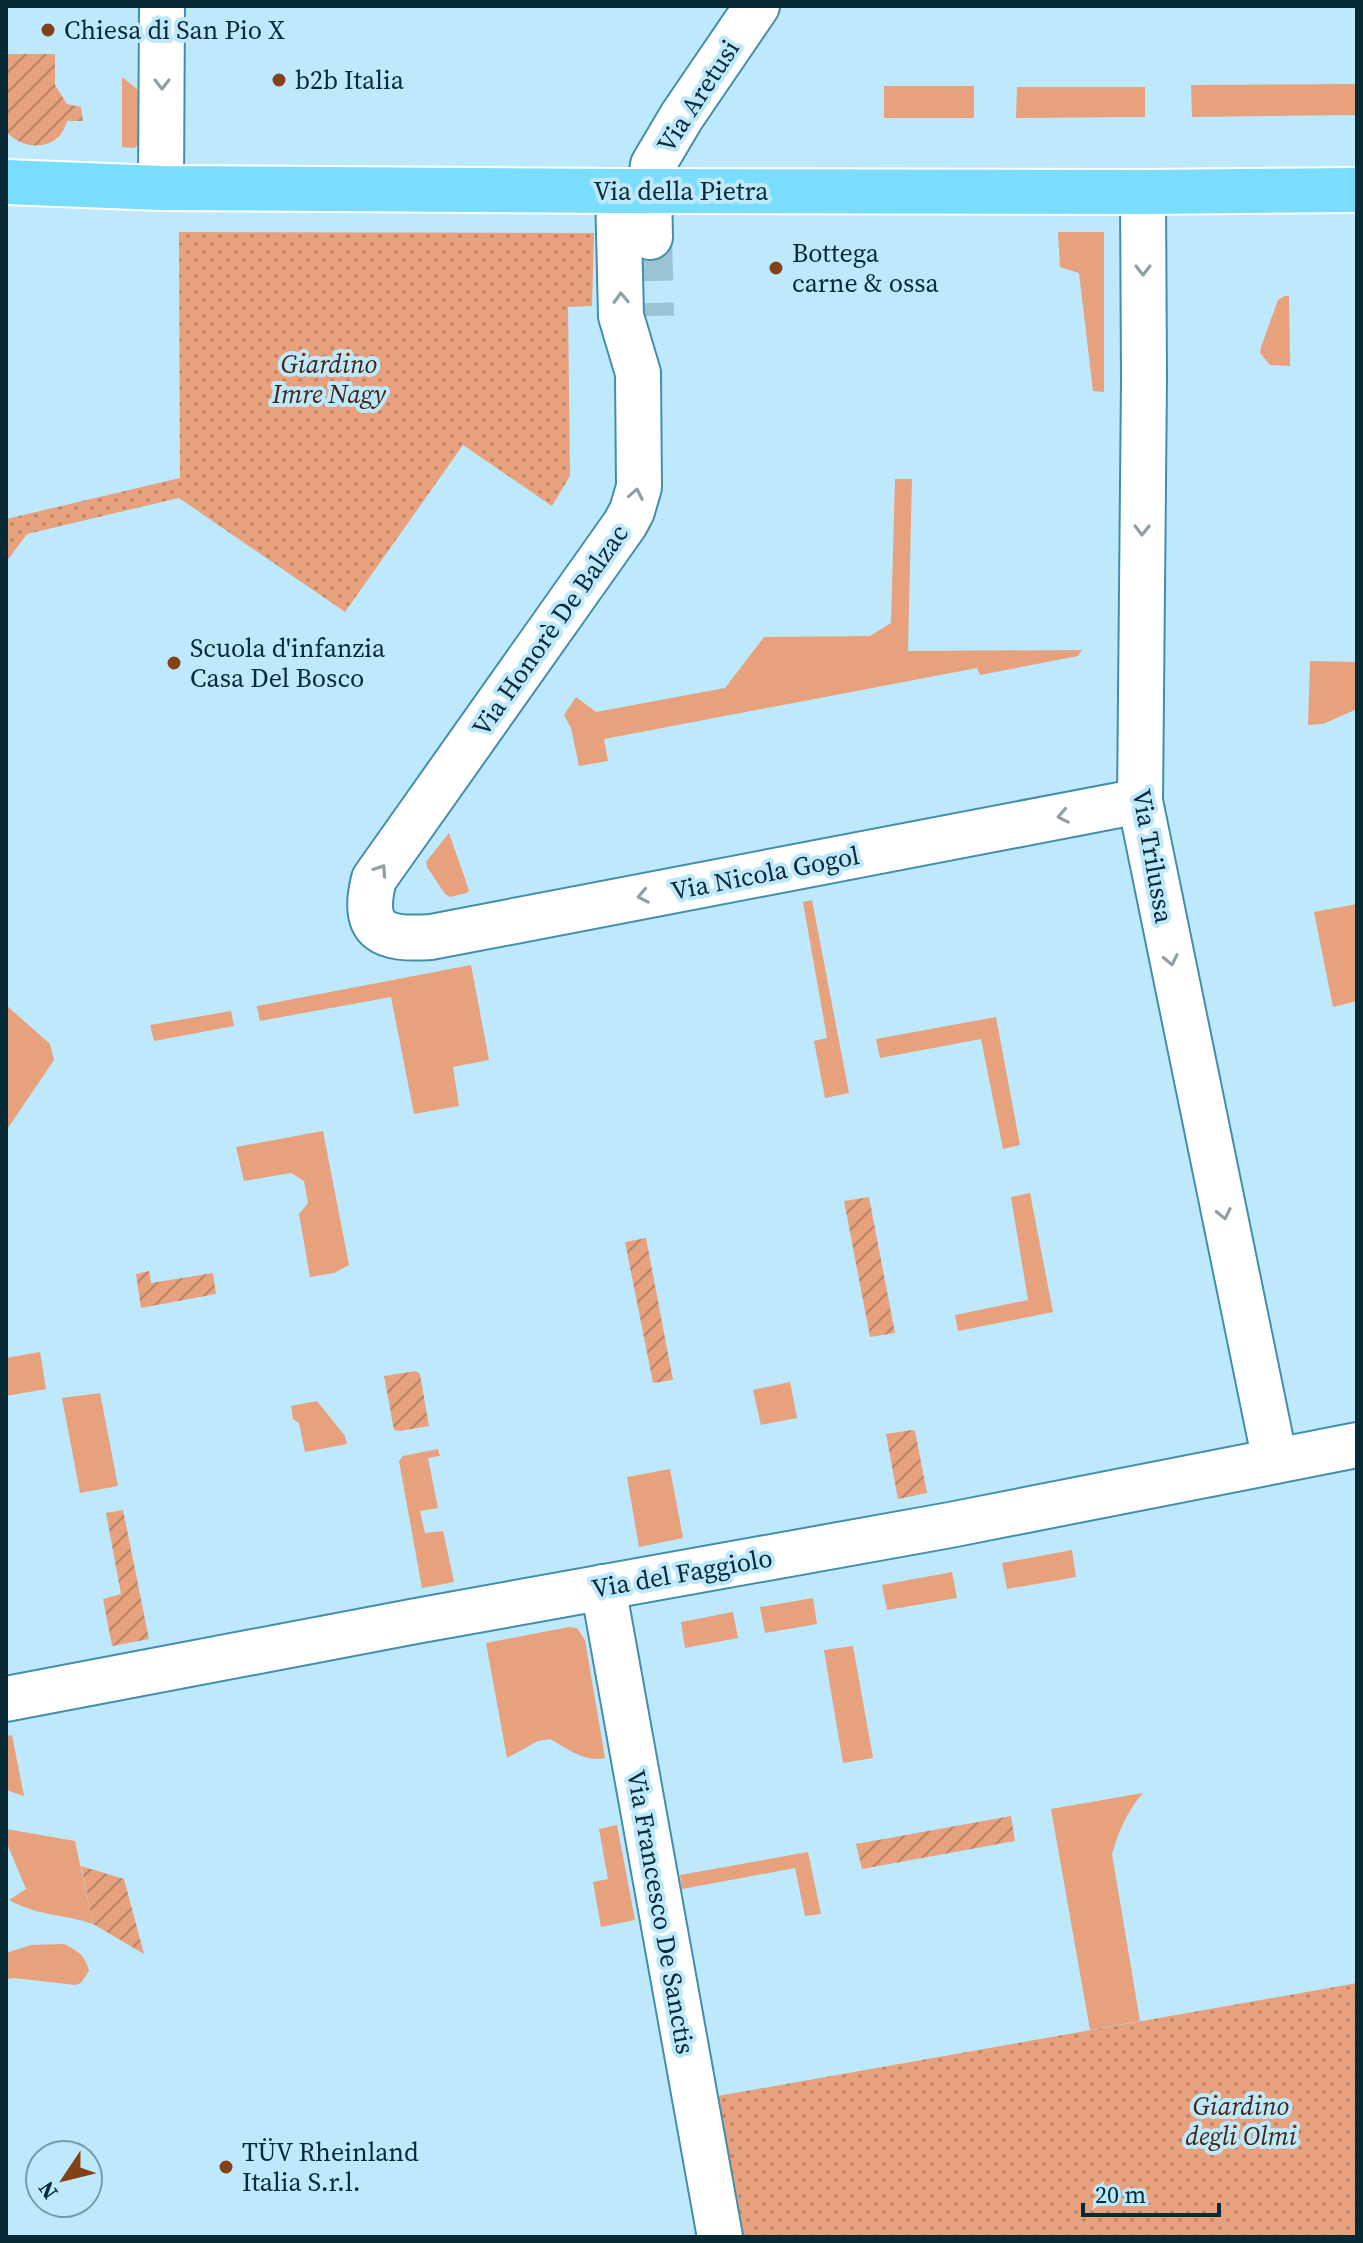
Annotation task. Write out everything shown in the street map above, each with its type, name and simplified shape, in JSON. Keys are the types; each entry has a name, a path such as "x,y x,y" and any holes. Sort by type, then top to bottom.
{"main road":[{"name":"Via della Pietra","path":"6,182 161,188 633,191 1357,190"}],"street":[{"path":"161,188 162,6"},
{"name":"Via Aretusi","path":"633,191 757,6"},
{"path":"633,191 650,237"},
{"name":"Via Honorè De Balzac","path":"390,936 377,927 370,914 369,899 374,879 632,511 639,487 638,373 621,316 633,191"},
{"name":"Via Trilussa","path":"1143,192 1140,801 1275,1461"},
{"path":"638,373 650,336 652,316"},
{"name":"Via Nicola Gogol","path":"390,936 406,939 431,937 1140,801"},
{"name":"Via del Faggiolo","path":"6,1699 950,1525 1357,1445"},
{"name":"Via Francesco De Sanctis","path":"603,1587 720,2237"}],"green space":[{"path":"6,54 55,54 55,85 67,104 81,107 83,121 67,121 58,137 43,145 30,145 11,136 6,131"},
{"path":"122,77 139,93 140,144 134,148 122,147"},
{"path":"1357,84 1357,115 1192,117 1191,85"},
{"path":"884,86 974,86 974,118 884,118"},
{"path":"1017,87 1145,87 1145,117 1016,118"},
{"name":"Giardino Imre Nagy","path":"179,232 594,233 592,306 568,307 570,476 552,506 463,445 345,612 179,498 27,534 6,562 6,519 180,478"},
{"path":"1058,232 1104,232 1104,392 1093,391 1079,273 1060,267"},
{"path":"1289,296 1290,366 1270,365 1260,353 1261,347 1278,300"},
{"path":"895,479 912,479 908,651 1082,650 1078,656 980,675 977,668 604,739 608,761 579,766 571,728 564,715 576,697 596,712 725,688 764,637 870,636 891,623"},
{"path":"1310,661 1357,662 1357,709 1323,724 1308,725"},
{"path":"449,833 469,890 450,897 445,894 426,862"},
{"path":"812,900 849,1093 825,1098 814,1041 827,1038 803,902"},
{"path":"1357,904 1357,1001 1333,1007 1314,912"},
{"path":"471,965 489,1060 453,1067 459,1106 414,1114 391,997 260,1021 257,1006"},
{"path":"6,1005 50,1044 54,1060 6,1131"},
{"path":"231,1011 234,1026 154,1041 150,1025"},
{"path":"996,1017 1020,1145 1003,1149 981,1039 880,1058 876,1039"},
{"path":"323,1131 349,1265 334,1273 310,1277 299,1214 308,1203 304,1181 291,1173 244,1181 236,1147"},
{"path":"1030,1193 1053,1312 958,1331 955,1315 1028,1300 1011,1197"},
{"path":"869,1197 895,1333 870,1337 844,1201"},
{"path":"646,1238 673,1380 653,1383 625,1242"},
{"path":"149,1271 151,1283 213,1273 216,1294 141,1308 136,1274"},
{"path":"40,1352 46,1389 6,1396 6,1358"},
{"path":"416,1371 420,1374 429,1426 394,1430 384,1376"},
{"path":"790,1382 797,1418 761,1425 753,1390"},
{"path":"100,1393 118,1486 80,1493 62,1398"},
{"path":"317,1401 345,1436 347,1444 305,1452 299,1423 293,1419 291,1406"},
{"path":"915,1431 927,1493 898,1499 886,1434"},
{"path":"438,1449 440,1456 428,1458 438,1508 420,1511 425,1533 443,1531 454,1582 422,1588 399,1461 403,1456"},
{"path":"670,1469 683,1538 639,1547 627,1477"},
{"path":"123,1510 149,1639 112,1646 103,1599 121,1594 106,1513"},
{"path":"1072,1550 1076,1577 1007,1589 1002,1563"},
{"path":"952,1572 957,1598 887,1610 882,1585"},
{"path":"813,1598 817,1624 765,1633 760,1607"},
{"path":"733,1612 738,1638 685,1648 681,1622"},
{"path":"577,1628 585,1640 605,1758 583,1757 550,1739 538,1741 507,1758 486,1643"},
{"path":"853,1646 873,1758 843,1763 824,1650"},
{"path":"12,1735 24,1796 6,1790 6,1736"},
{"path":"1143,1793 1124,1822 1112,1854 1140,2021 1090,2030 1051,1809"},
{"path":"1011,1816 1015,1841 862,1869 856,1844"},
{"path":"617,1825 635,1920 601,1927 593,1882 608,1879 599,1829"},
{"path":"6,1829 75,1841 93,1924 30,1909 9,1900 26,1889 6,1841"},
{"path":"808,1852 821,1914 805,1916 795,1868 682,1889 680,1875"},
{"path":"81,1866 124,1879 144,1954 93,1924"},
{"path":"64,1944 85,1961 89,1971 81,1983 6,1979 6,1953 31,1945"},
{"name":"Giardino degli Olmi","path":"1357,1983 1357,2237 740,2237 718,2096"}],"tunnel":[{"path":"650,237 652,316"}],"place":[{"name":"Chiesa di San Pio X","path":"48,30"},
{"name":"b2b Italia","path":"279,80"},
{"name":"Bottega carne & ossa","path":"776,268"},
{"name":"Scuola d'infanzia Casa Del Bosco","path":"174,663"},
{"name":"TÜV Rheinland Italia S.r.l.","path":"226,2167"}]}
